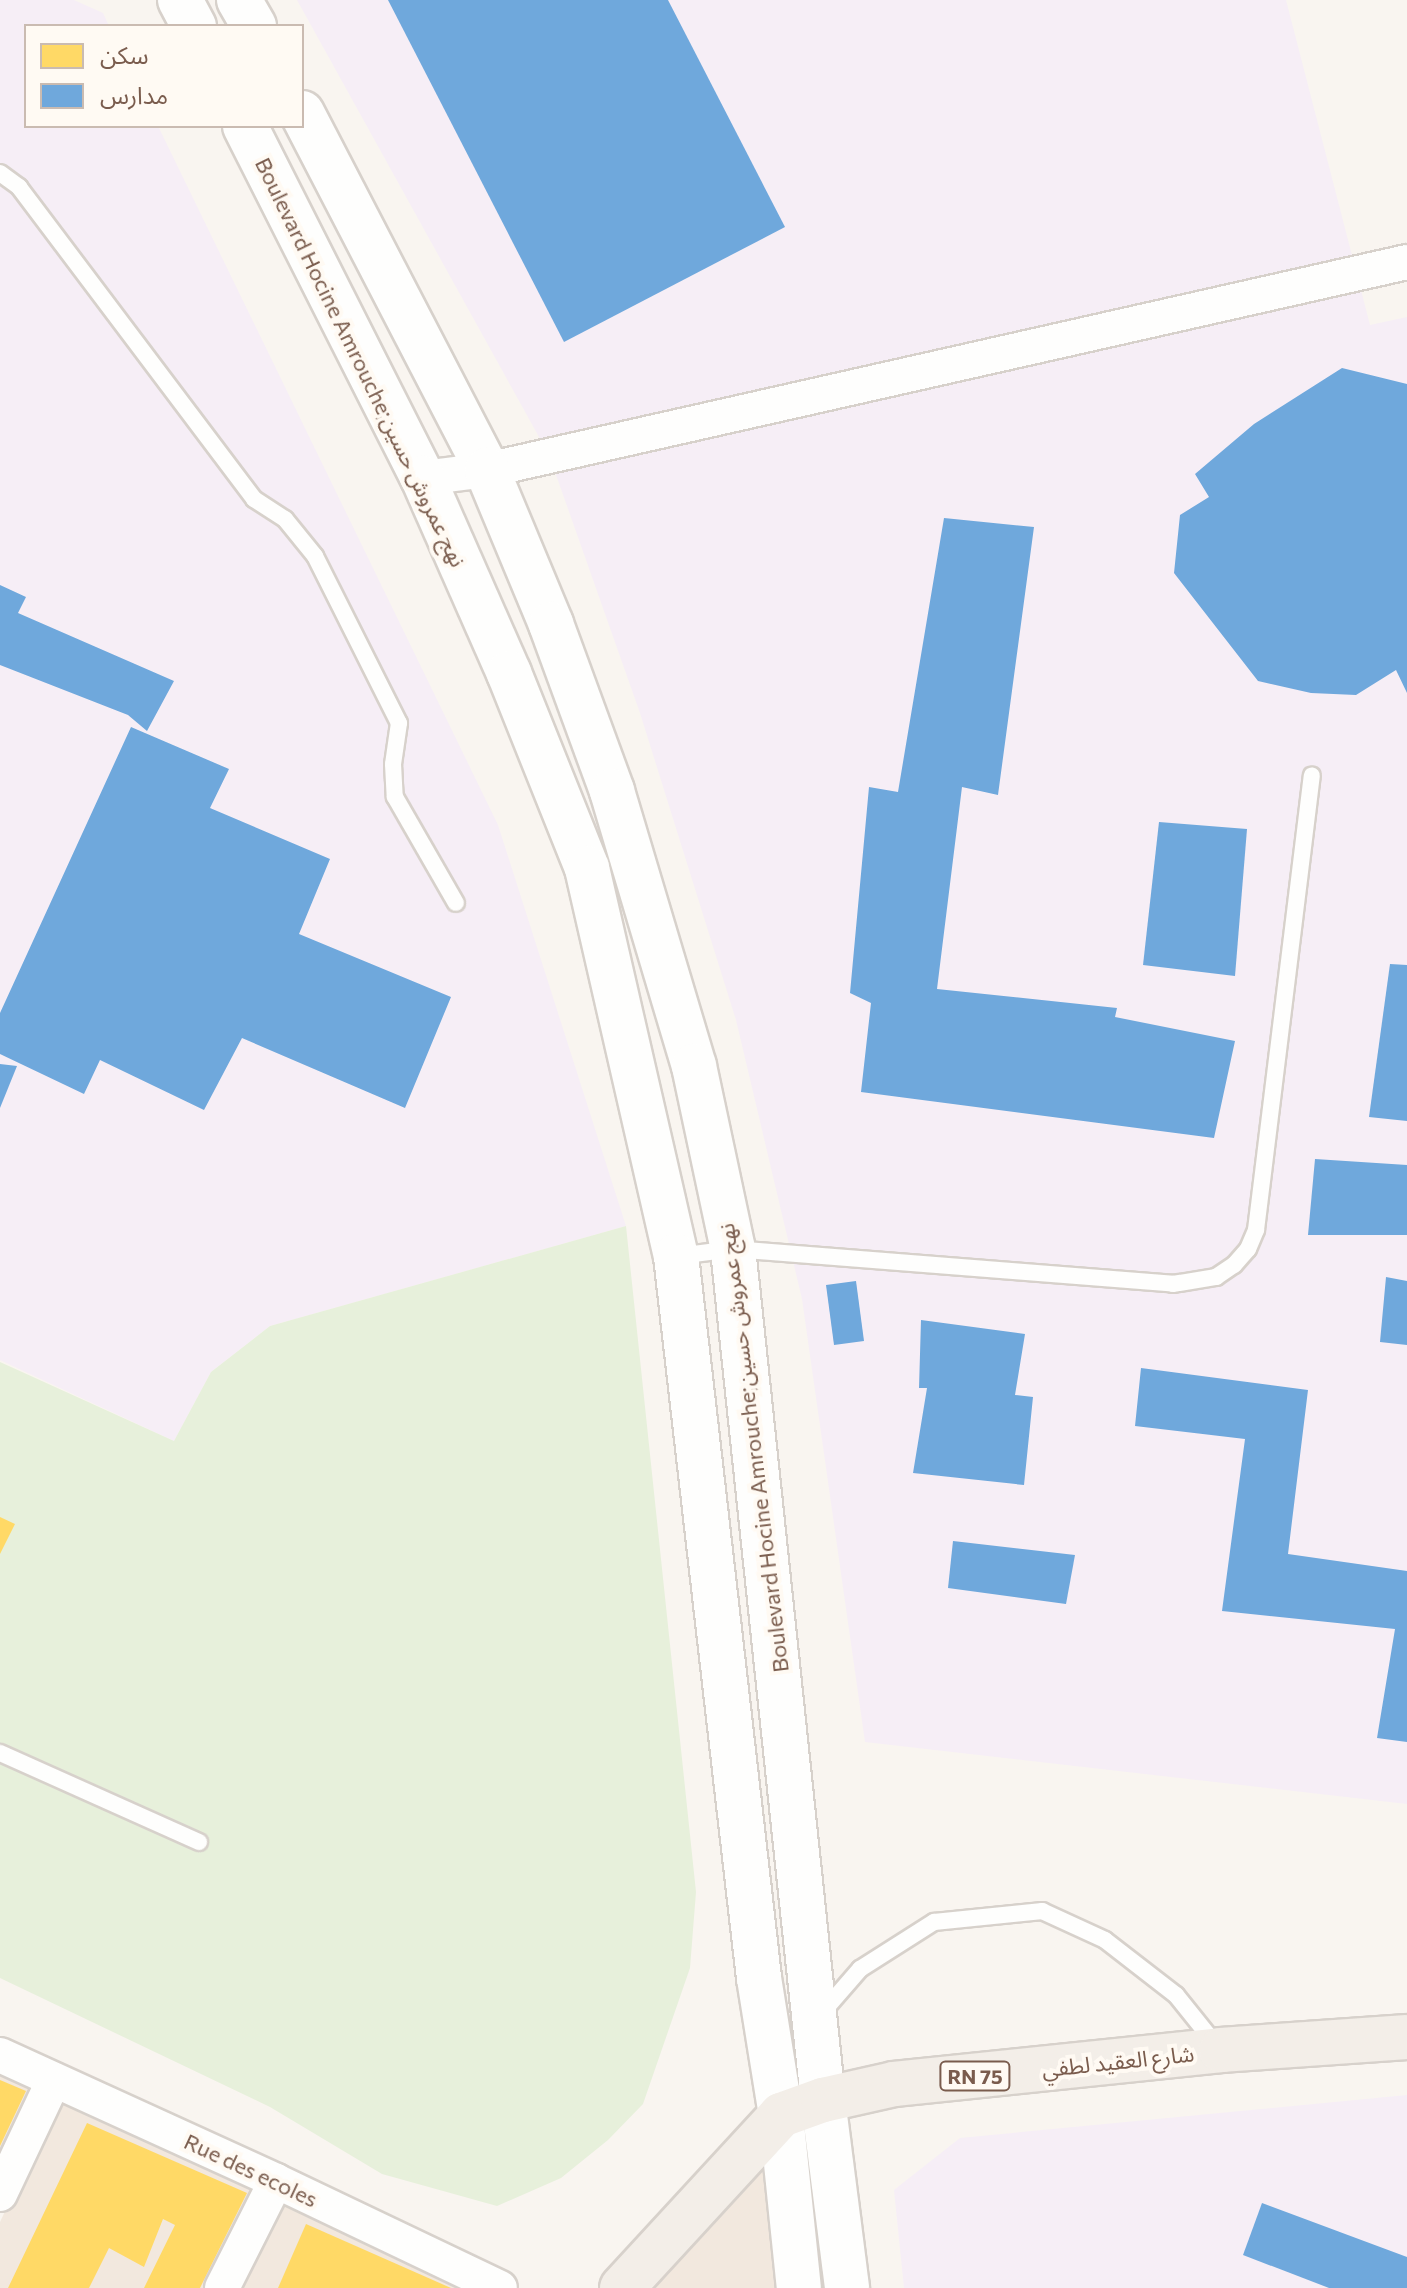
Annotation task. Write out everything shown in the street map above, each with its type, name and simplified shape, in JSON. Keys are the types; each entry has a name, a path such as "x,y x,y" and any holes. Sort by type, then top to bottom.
{"main road":[{"path":"180,0 193,24"},
{"path":"239,0 253,24"},
{"name":"Boulevard Hocine Amrouche;نهج عمروش حسين","path":"304,117 487,470 551,624 612,791 694,1066 733,1249 817,2018 799,2101 799,2288"},
{"name":"Boulevard Hocine Amrouche;نهج عمروش حسين","path":"246,128 423,478 509,673 587,868 676,1256 759,1978 799,2101 847,2288"},
{"name":"شارع العقيد لطفي","path":"799,2101 894,2084 1221,2050 1407,2037"},
{"path":"628,2285 799,2101"}],"street":[{"path":"423,478 487,470 1407,262"},
{"name":"Rue des ecoles","path":"0,2055 500,2288"},
{"path":"0,2194 54,2080"},
{"path":"222,2288 276,2181"}],"lane":[{"path":"0,173 19,187 254,499 285,519 315,556 399,723 393,764 395,797 456,903"},
{"path":"676,1256 733,1249 1173,1284 1216,1277 1234,1265 1248,1249 1258,1219 1312,775"},
{"path":"0,1753 199,1842"},
{"path":"802,2060 817,2018 860,1969 934,1922 1042,1911 1105,1940 1176,1995 1221,2050"}],"shaded area":[{"path":"0,0 74,0 103,13 108,24 24,24 24,128 159,128 498,825 626,1226 270,1326 211,1372 174,1441 0,1360"},
{"path":"297,0 1286,0 1370,325 1407,317 1407,1804 865,1742 802,1299 736,1020 640,713 549,455"},
{"path":"0,2068 38,2085 0,2165"},
{"path":"60,2095 260,2186 208,2288 0,2288 0,2222"},
{"path":"1407,2095 1407,2288 904,2288 894,2190 960,2138"},
{"path":"766,2158 780,2288 646,2288"},
{"path":"282,2196 475,2288 235,2288"}],"green space":[{"path":"626,1226 696,1892 690,1968 643,2104 608,2140 561,2178 497,2206 382,2174 270,2107 0,1978 0,1362 174,1441 211,1372 270,1326"}],"building: سكن":[{"path":"0,1517 15,1524 0,1554"},
{"path":"0,2080 26,2091 0,2146"},
{"path":"87,2123 247,2193 200,2288 144,2288 175,2225 163,2219 144,2267 109,2248 89,2288 8,2288"},
{"path":"306,2224 451,2288 278,2288"}],"building: مدارس":[{"path":"388,0 668,0 785,227 564,342"},
{"path":"1342,368 1407,384 1407,693 1396,670 1356,695 1311,693 1258,681 1174,573 1180,515 1209,497 1195,474 1254,424"},
{"path":"944,518 1034,527 998,795 962,787 937,989 1117,1008 1115,1017 1235,1041 1214,1138 861,1092 871,1003 850,993 869,787 898,792"},
{"path":"0,585 26,597 18,613 174,681 147,731 128,715 0,665"},
{"path":"131,727 229,769 210,808 330,859 299,934 451,997 405,1108 242,1038 204,1110 100,1060 84,1094 0,1054 0,1013"},
{"path":"1159,822 1247,829 1235,976 1143,965"},
{"path":"1390,964 1407,965 1407,1121 1369,1117"},
{"path":"0,1064 17,1066 0,1108"},
{"path":"1315,1159 1407,1165 1407,1235 1308,1235"},
{"path":"1386,1277 1407,1281 1407,1345 1380,1342"},
{"path":"856,1281 864,1341 834,1345 826,1285"},
{"path":"921,1320 1025,1334 1015,1395 1033,1397 1024,1485 913,1473 927,1388 919,1388"},
{"path":"1141,1368 1308,1390 1288,1554 1407,1571 1407,1742 1377,1738 1395,1629 1222,1611 1245,1439 1135,1426"},
{"path":"953,1541 1075,1555 1066,1604 948,1588"},
{"path":"1262,2203 1407,2257 1407,2288 1329,2288 1243,2255"}]}
